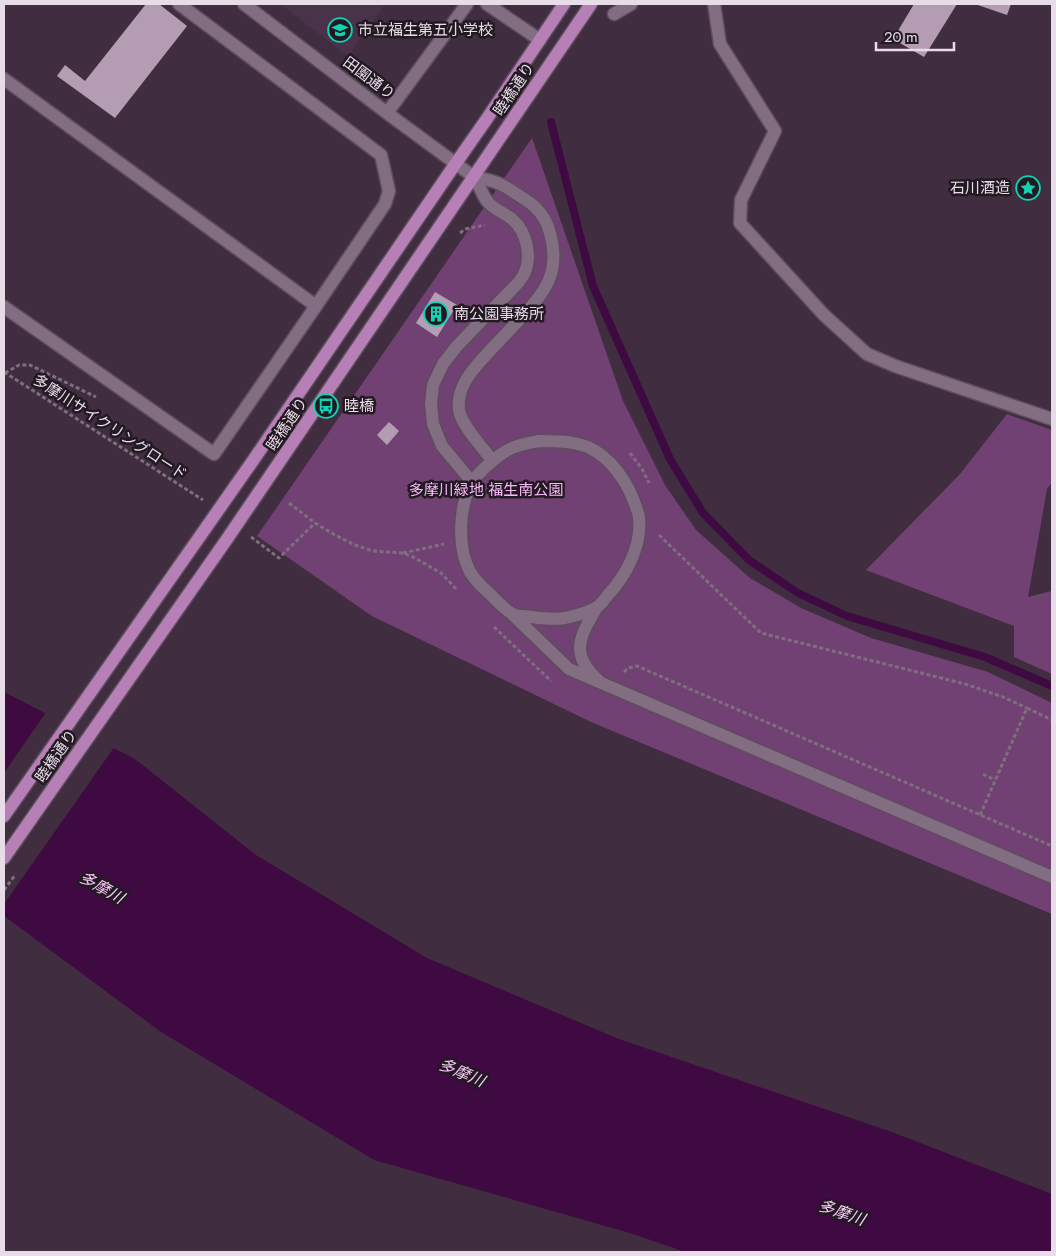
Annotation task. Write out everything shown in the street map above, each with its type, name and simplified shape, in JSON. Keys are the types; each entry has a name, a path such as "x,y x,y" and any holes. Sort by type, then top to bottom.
{"main road":[{"name":"睦橋通り","path":"4,816 313,373 564,4"},
{"name":"睦橋通り","path":"4,858 227,539 591,4"}],"street":[{"path":"4,307 214,454 385,204 389,191 381,155 179,4"},
{"name":"田園通り","path":"244,4 474,177"},
{"path":"387,112 467,4"},
{"path":"487,4 540,40"},
{"path":"614,14 631,4"},
{"path":"714,4 720,44 775,131 741,200 740,222 824,315 867,354 895,366 1052,419"},
{"path":"4,79 316,306"},
{"path":"474,177 501,184 535,207 547,225 552,238 554,253 553,265 545,290 476,366 466,378 462,388 459,410 462,421 492,460"},
{"path":"472,482 442,446 433,424 431,404 433,385 443,364 457,346 523,276 527,267 528,252 520,228 514,220 488,202 474,177"},
{"path":"601,684 585,665 580,654 580,642 584,630 597,607 619,584 630,564 636,546 639,517 629,488 622,476 601,456 588,447 570,442 539,441 526,443 510,449 492,460 472,482 463,507 461,524 465,556 470,571 480,584 569,669 601,684 1052,877"},
{"path":"512,614 545,620 565,618 597,607"}],"path":[{"name":"多摩川サイクリングロード","path":"4,372 204,500"},
{"path":"626,449 642,469 650,486"},
{"path":"289,503 316,523 355,545 374,551 403,553 441,573"},
{"path":"250,536 280,558 316,523"},
{"path":"657,534 761,633 965,684 1003,696 1052,720"},
{"path":"614,689 621,675 628,668 637,666 1052,846"},
{"path":"980,815 1027,708"},
{"path":"983,774 995,780"}],"shaded area":[{"name":"市立福生第五小学校","path":"280,4 385,4 348,56"}],"green space":[{"name":"多摩川緑地 福生南公園","path":"532,138 623,401 665,485 696,530 750,578 801,608 871,638 988,672 1052,703 1052,914 591,722 372,616 257,536"},
{"path":"1007,414 1052,430 1052,482 1047,489 1028,597 1052,591 1052,674 1014,657 1014,626 866,570 960,474"}],"water":[{"name":"多摩川","path":"4,692 135,759 256,855 427,958 619,1039 892,1132 1052,1194 1052,1252 685,1252 633,1234 374,1160 161,1032 4,916"}],"pier":[{"path":"47,711 115,746 4,904 4,773"}],"building":[{"path":"146,4 159,4 187,26 115,118 57,76 65,65 85,81"},
{"path":"914,4 957,4 924,57 893,39"},
{"path":"975,4 1011,4 1007,15"},
{"name":"南公園事務所","path":"435,292 457,305 437,337 416,323"},
{"path":"389,422 399,431 387,445 377,435"}],"waterway":[{"path":"551,122 593,286 670,459 703,513 749,560 798,593 847,616 985,657 1052,686"}],"place":[{"name":"市立福生第五小学校","path":"340,30"},
{"name":"石川酒造","path":"1028,188"},
{"name":"南公園事務所","path":"436,314"},
{"name":"睦橋","path":"326,406"}]}
